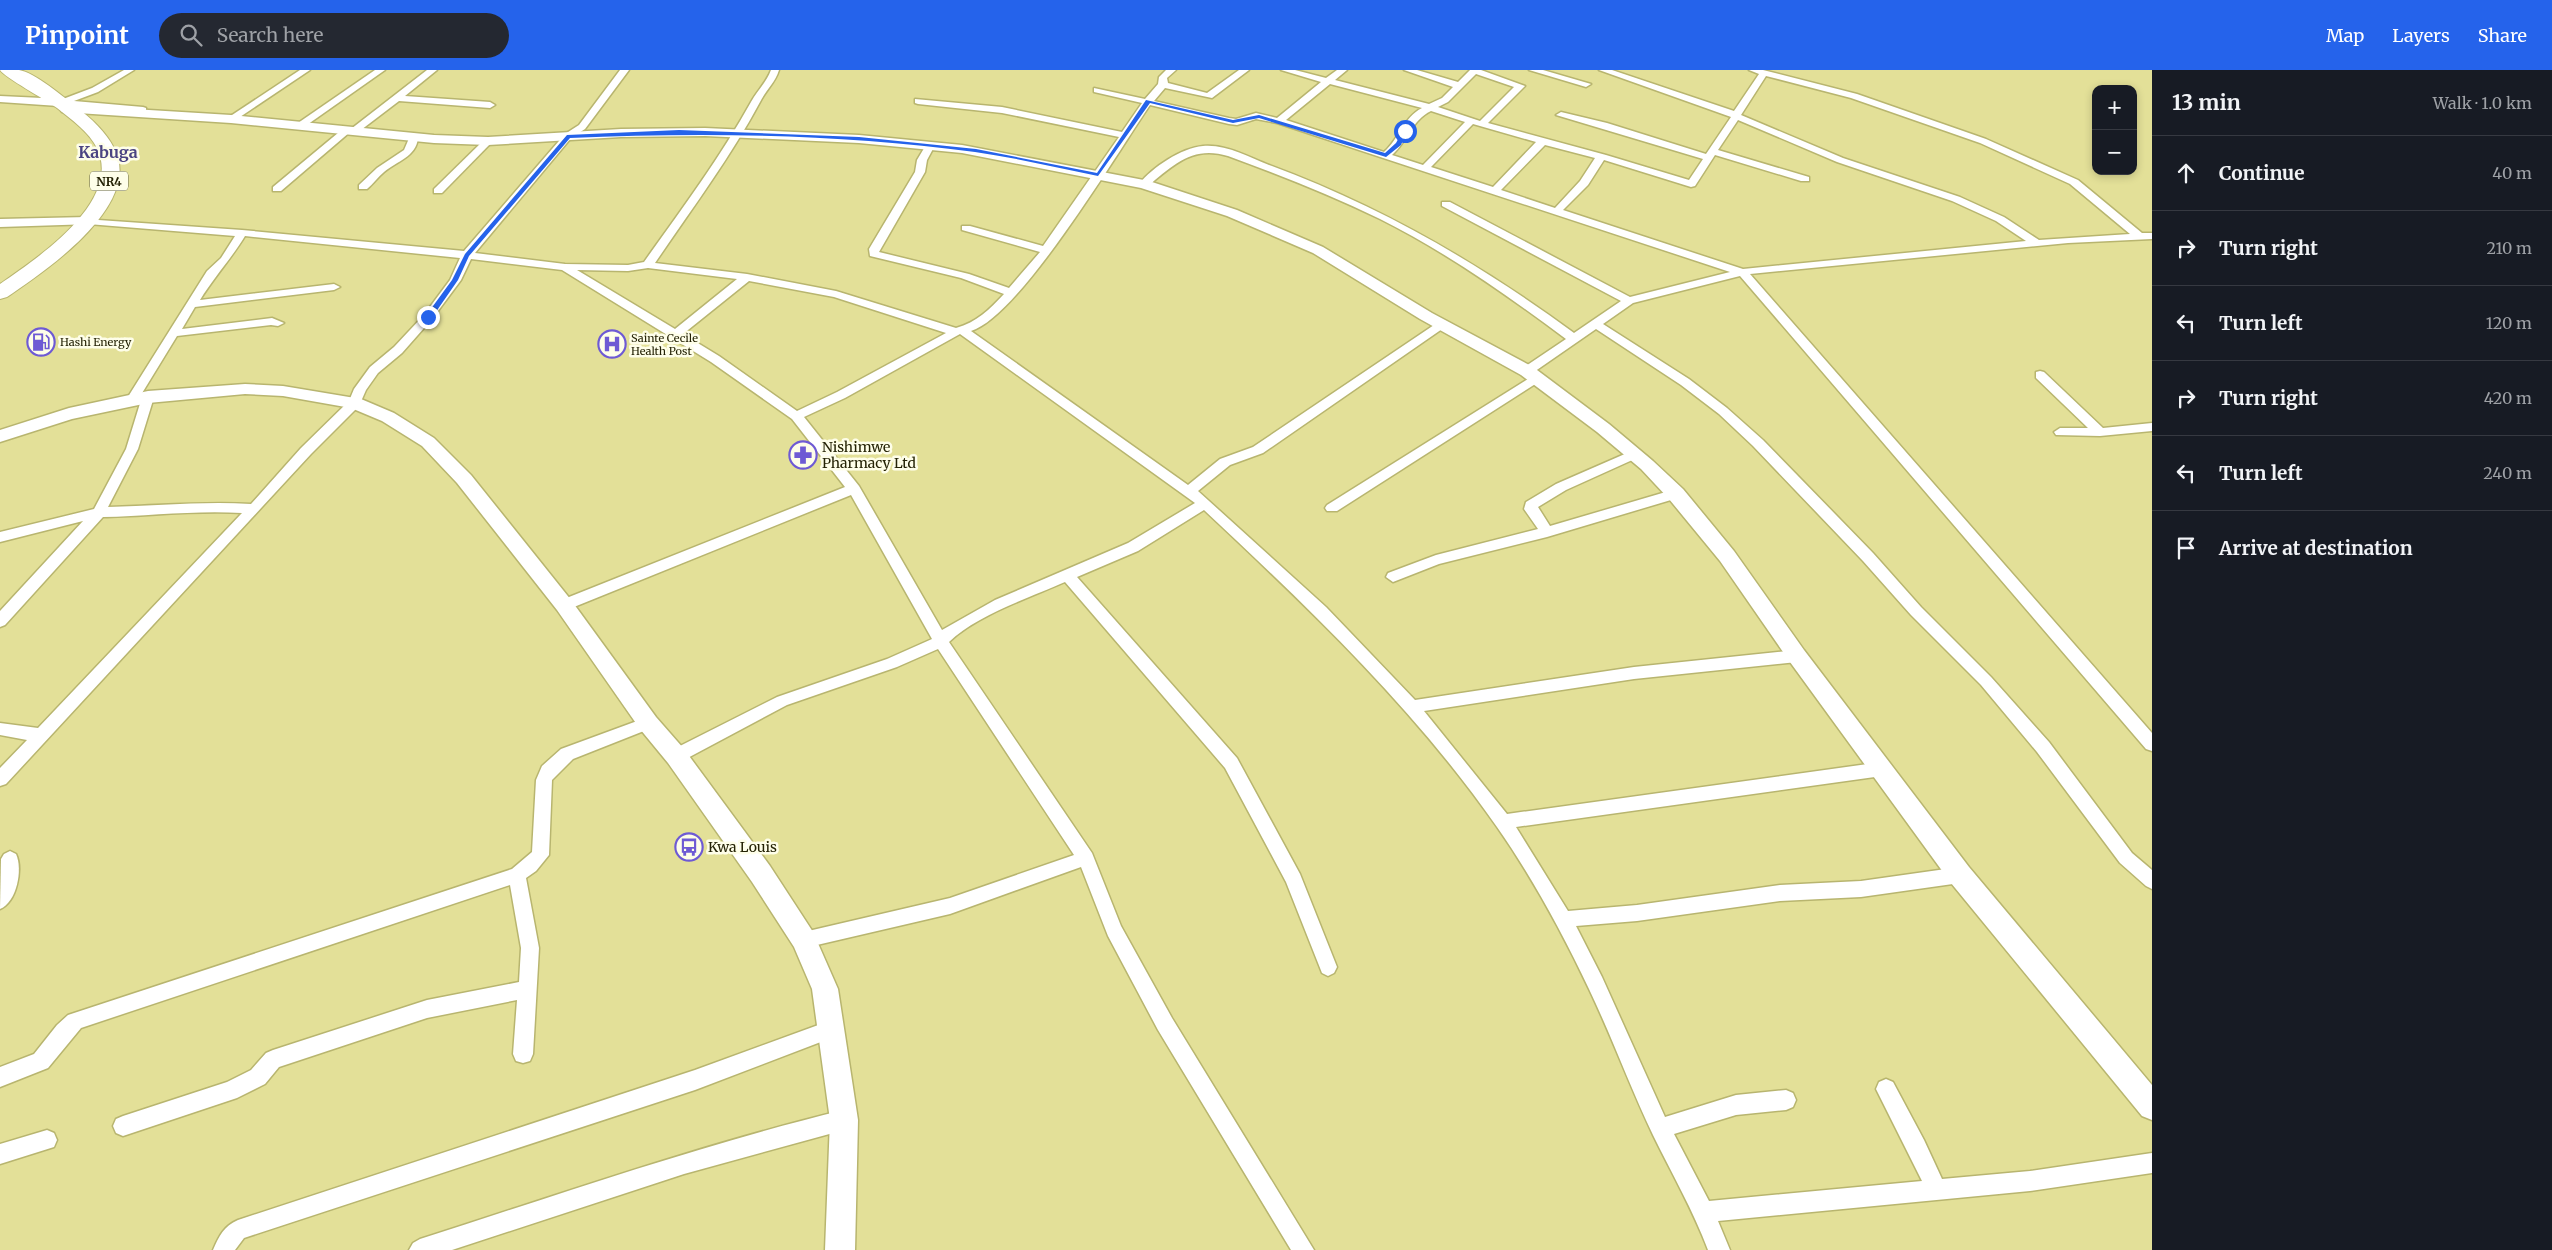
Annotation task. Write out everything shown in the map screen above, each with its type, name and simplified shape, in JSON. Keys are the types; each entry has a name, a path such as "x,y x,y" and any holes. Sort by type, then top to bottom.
{"highway":[{"name":"NR4","path":"0,293 45,261 88,221 100,205 108,185 110,162 108,152 88,126 64,105 36,85 8,70"}],"main road":[{"path":"64,105 301,125 413,138 488,141 669,132 859,139 992,154 1144,184 1232,213 1311,247 1337,260 1441,325 1532,375 1563,396 1634,454 1676,494 1727,556 1796,656 1960,875 2152,1106"},
{"path":"0,223 88,221"},
{"path":"0,436 69,414 140,398 246,389 300,393 355,403 394,421 428,442 464,480 564,606 648,723 676,756 761,874 804,940 825,989 844,1120 840,1250"}],"street":[{"path":"0,100 64,105 130,70"},
{"path":"231,119 306,70"},
{"path":"301,125 381,70"},
{"path":"277,189 350,130 433,70"},
{"path":"0,779 254,510 306,451 355,403 360,389 374,370 398,350 428,317 455,280 467,255 568,136 582,127 625,70"},
{"path":"648,265 738,134 760,94 770,82 775,70"},
{"path":"796,416 987,318 1012,293 1046,250 1148,101 1163,85 1163,77 1172,70"},
{"path":"1163,85 1202,96 1209,96 1245,70"},
{"path":"1285,70 1429,107 1691,184 1764,73"},
{"path":"1279,121 1301,101 1343,70"},
{"path":"1408,70 1461,86"},
{"path":"1532,70 1586,84"},
{"path":"1604,70 1737,116 1840,160 1980,210 2017,228 2037,243"},
{"path":"1753,70 1828,89 1900,111 1975,138 2029,161 2065,177 2086,190 2140,237"},
{"path":"1386,155 1399,144 1405,131 1417,114 1445,100 1475,71 1520,86 1482,124"},
{"path":"20,101 35,99 36,85"},
{"path":"1097,90 1233,121 1256,116 1279,121 1742,272 2152,744"},
{"path":"396,98 490,105"},
{"path":"918,101 1002,110 1125,135"},
{"path":"1561,115 1805,179"},
{"path":"1426,168 1472,120"},
{"path":"363,187 384,168 408,152 413,144 413,138"},
{"path":"438,190 488,141"},
{"path":"1495,191 1543,141"},
{"path":"929,147 922,160 920,172 874,249 874,254 965,276 1012,293"},
{"path":"1144,184 1161,169 1201,149 1222,152 1268,168 1333,193 1408,228 1496,284 1574,340"},
{"path":"1557,211 1584,183 1598,160 1603,157"},
{"path":"1446,204 1629,301"},
{"path":"88,221 242,233 467,255 565,267 584,265 633,268 648,265 747,277 836,294 960,331 1205,502 1321,611 1412,707 1503,822 1563,919 1596,983 1660,1128 1704,1212 1719,1250"},
{"path":"966,228 1046,250"},
{"path":"0,621 99,512 132,449 140,398 175,333 212,271 225,260 242,233"},
{"path":"1332,508 1532,375 1574,340 1629,301 1742,272 2037,243 2152,236"},
{"path":"565,267 715,359 796,416 854,490 941,641 1086,858 1114,930 1165,1024 1303,1250"},
{"path":"675,335 747,277"},
{"path":"192,304 334,287"},
{"path":"175,333 272,321 278,323"},
{"path":"1596,324 1685,382 1723,411 1758,443 1868,557 1916,611 1986,681 2042,747 2126,858 2152,880"},
{"path":"1189,491 1225,462 1258,450 1441,325"},
{"path":"2040,375 2100,432"},
{"path":"2060,432 2100,432 2152,427"},
{"path":"1547,532 1531,510 1531,505 1562,487 1634,454"},
{"path":"564,606 854,490"},
{"path":"1393,577 1436,560 1547,532 1676,494"},
{"path":"676,756 782,701 892,663 941,641 952,630 1000,604 1066,574 1133,547 1205,502"},
{"path":"0,537 71,517 99,512 211,506 254,510"},
{"path":"1066,574 1231,763 1294,879 1328,967"},
{"path":"1412,707 1634,674 1796,656"},
{"path":"0,1077 36,1064 51,1052 65,1028 76,1021 517,875 530,866 540,855 544,780 548,770 567,754 648,723"},
{"path":"0,729 40,735"},
{"path":"1503,822 1882,769"},
{"path":"804,940 950,906 1086,858"},
{"path":"0,901 7,894 10,859"},
{"path":"517,875 530,948 523,1054"},
{"path":"1563,919 1637,913 1780,893 1861,889 1960,875"},
{"path":"124,1126 230,1091 258,1077 273,1060 428,1009 527,988"},
{"path":"224,1250 228,1240 238,1230 695,1080 832,1029"},
{"path":"1886,1089 1917,1146 1936,1190"},
{"path":"1660,1128 1736,1105 1786,1100"},
{"path":"420,1250 713,1154 776,1136 844,1120"},
{"path":"0,1154 46,1140"},
{"path":"1704,1212 2030,1181 2152,1163"}],"place":[{"name":"Hashi Energy","path":"41,342"},
{"name":"Sainte Cecile Health Post","path":"612,344"},
{"name":"Nishimwe Pharmacy Ltd","path":"803,455"},
{"name":"Kwa Louis","path":"689,847"}],"district":[{"name":"Kabuga","path":"108,152"}],"route":[{"path":"428,317 455,280 467,255 568,136 705,132 859,139 976,151 1098,175 1148,101 1237,122 1253,116 1259,116 1386,155 1399,144 1405,131"}]}
